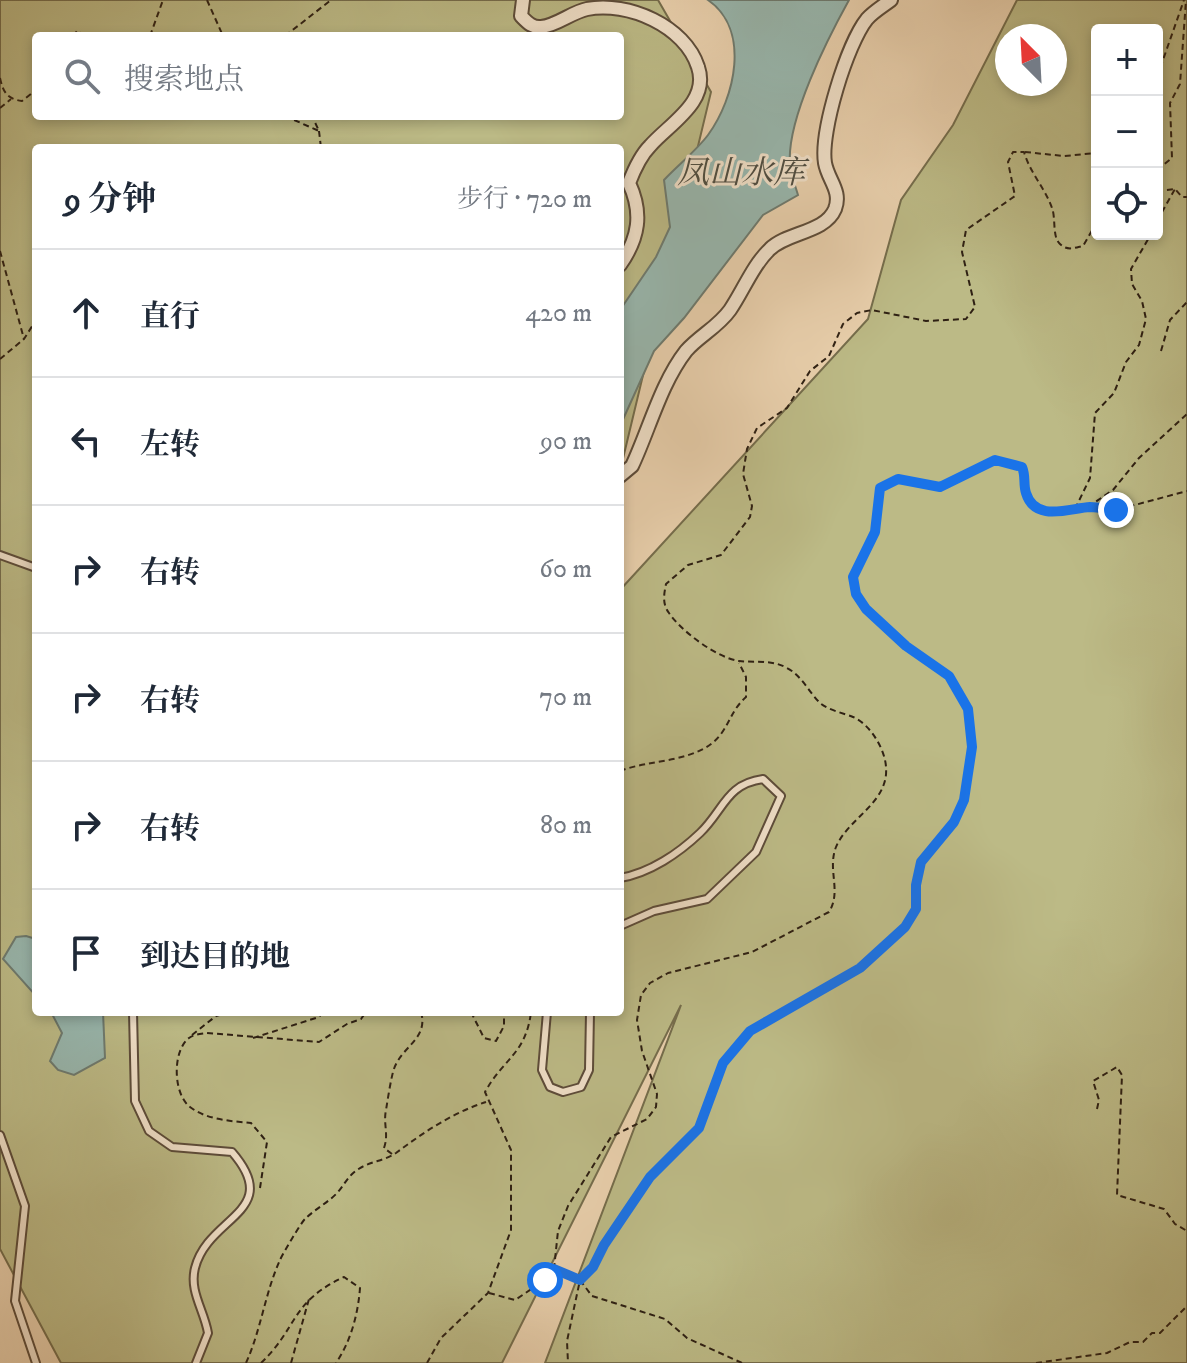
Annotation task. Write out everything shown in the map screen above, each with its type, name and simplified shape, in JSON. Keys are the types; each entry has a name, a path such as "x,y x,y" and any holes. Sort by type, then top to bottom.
{"street":[{"path":"523,0 521,16 529,25 542,27 589,9 614,9 634,13 664,26 683,38 694,55 701,75 694,100 680,119 650,146 629,183 639,213 638,228 624,257"},
{"path":"624,473 632,466 675,369 688,349 728,313 768,251 783,238 812,228 831,217 837,206 837,191 825,164 825,137 851,47 868,19 891,0"}],"lane":[{"path":"0,555 32,567"},
{"path":"624,876 660,863 701,832 729,796 746,781 763,779 781,796 756,852 707,899 654,911 624,924"},
{"path":"133,1016 135,1101 149,1131 172,1147 232,1152 249,1171 251,1188 242,1210 208,1240 195,1267 192,1288 205,1316 208,1333 196,1363"},
{"path":"547,1016 542,1070 550,1087 563,1092 581,1087 589,1070 590,1016"},
{"path":"0,1135 25,1206 15,1301 36,1363"}],"path":[{"path":"151,32 163,0"},
{"path":"207,0 221,32"},
{"path":"290,32 331,0"},
{"path":"1163,60 1185,0"},
{"path":"1160,168 1172,158 1170,103 1180,84 1185,0"},
{"path":"0,78 3,91 11,99 22,101 32,93"},
{"path":"0,108 11,99"},
{"path":"294,120 319,131"},
{"path":"314,120 321,144"},
{"path":"488,1293 515,1300 545,1280 554,1269 558,1231 568,1206 611,1137 647,1119 656,1107 657,1094 642,1051 637,1020 641,995 650,983 668,973 752,952 829,912 837,891 832,865 836,849 847,827 869,809 882,789 886,767 868,728 858,719 821,705 804,681 786,667 760,660 738,661 721,654 668,613 663,600 666,584 688,565 721,555 750,517 752,506 743,474 747,449 757,428 787,408 810,371 829,356 843,324 857,313 872,310 926,321 966,319 975,307 962,252 966,230 1015,196 1008,162 1013,152 1064,156 1091,154"},
{"path":"1024,152 1029,170 1053,209 1056,240 1062,247 1071,249 1083,246 1091,232"},
{"path":"1163,190 1175,189"},
{"path":"1175,189 1182,197 1187,197"},
{"path":"1163,210 1175,189"},
{"path":"1074,511 1090,478 1096,441 1095,413 1114,393 1126,362 1139,345 1146,319 1142,301 1132,284 1131,269 1148,240"},
{"path":"0,251 24,339"},
{"path":"1161,351 1170,320 1187,302"},
{"path":"0,359 24,339 32,326"},
{"path":"568,1363 567,1341 580,1280 593,1267 611,1234 650,1177 699,1128 723,1063 750,1031 860,968 905,927 916,909 916,885 921,862 954,822 964,800 972,747 968,709 949,676 906,646 866,609 856,594 853,577 875,532 880,488 898,479 940,487 995,460 1022,467 1026,494 1034,504 1063,514 1088,507 1113,490 1139,458 1187,414"},
{"path":"1088,507 1116,510 1187,491"},
{"path":"624,770 656,760 680,758 721,735 730,712 746,697 746,677 738,661"},
{"path":"216,1016 180,1048 179,1088 186,1104 201,1114 251,1123 267,1142 261,1168 262,1186 248,1197"},
{"path":"249,1039 320,1016"},
{"path":"191,1036 207,1033 249,1039 319,1042 363,1016"},
{"path":"393,1155 384,1148 389,1134 385,1112 393,1070 405,1049 422,1035 422,1016"},
{"path":"473,1016 484,1038 496,1041 504,1026 504,1016"},
{"path":"427,1363 441,1338 488,1293 511,1230 511,1150 485,1092 518,1053 529,1033 531,1016"},
{"path":"1097,1109 1099,1100 1093,1081 1117,1067 1122,1075 1117,1195 1164,1209 1175,1224 1187,1231"},
{"path":"246,1363 257,1340 258,1319 278,1274 279,1262 296,1238 301,1223 338,1191 344,1178 365,1165 393,1155 430,1128 488,1101"},
{"path":"554,1269 580,1280 592,1296 665,1319 687,1338 742,1363"},
{"path":"261,1363 286,1335 295,1313 310,1296 344,1277 360,1288 358,1311 347,1347 336,1363"},
{"path":"291,1363 310,1296"},
{"path":"1036,1363 1107,1353 1130,1342 1143,1342 1152,1333 1160,1333 1187,1306"}],"shaded area":[{"path":"0,0 658,0 711,92 624,454 624,144 32,144 32,1016 624,1016 624,586 868,319 901,200 953,125 995,43 995,96 1067,96 1067,24 1005,24 1017,0 1187,0 1187,1363 545,1363 681,1005 502,1363 61,1363 0,1249"}],"water":[{"name":"凤山水库","path":"708,0 849,0 830,35 801,103 790,165 798,195 763,215 684,318 654,351 624,417 624,304 656,257 670,227 664,180 708,135 725,103 734,65 734,46 730,29 721,13"},
{"path":"16,937 32,938 32,992 3,959"},
{"path":"53,1016 103,1016 105,1058 74,1075 58,1070 50,1061 62,1033"}],"route":[{"path":"545,1280 554,1269 580,1280 593,1267 632,1200 650,1177 686,1145 699,1128 723,1063 750,1031 820,988 860,968 905,927 916,909 916,885 921,862 954,822 964,800 971,771 968,709 949,676 906,646 866,609 856,594 853,577 856,565 875,532 880,488 888,481 898,479 940,487 954,483 995,460 1022,467 1026,494 1034,504 1047,511 1063,514 1088,507 1116,510"}]}
